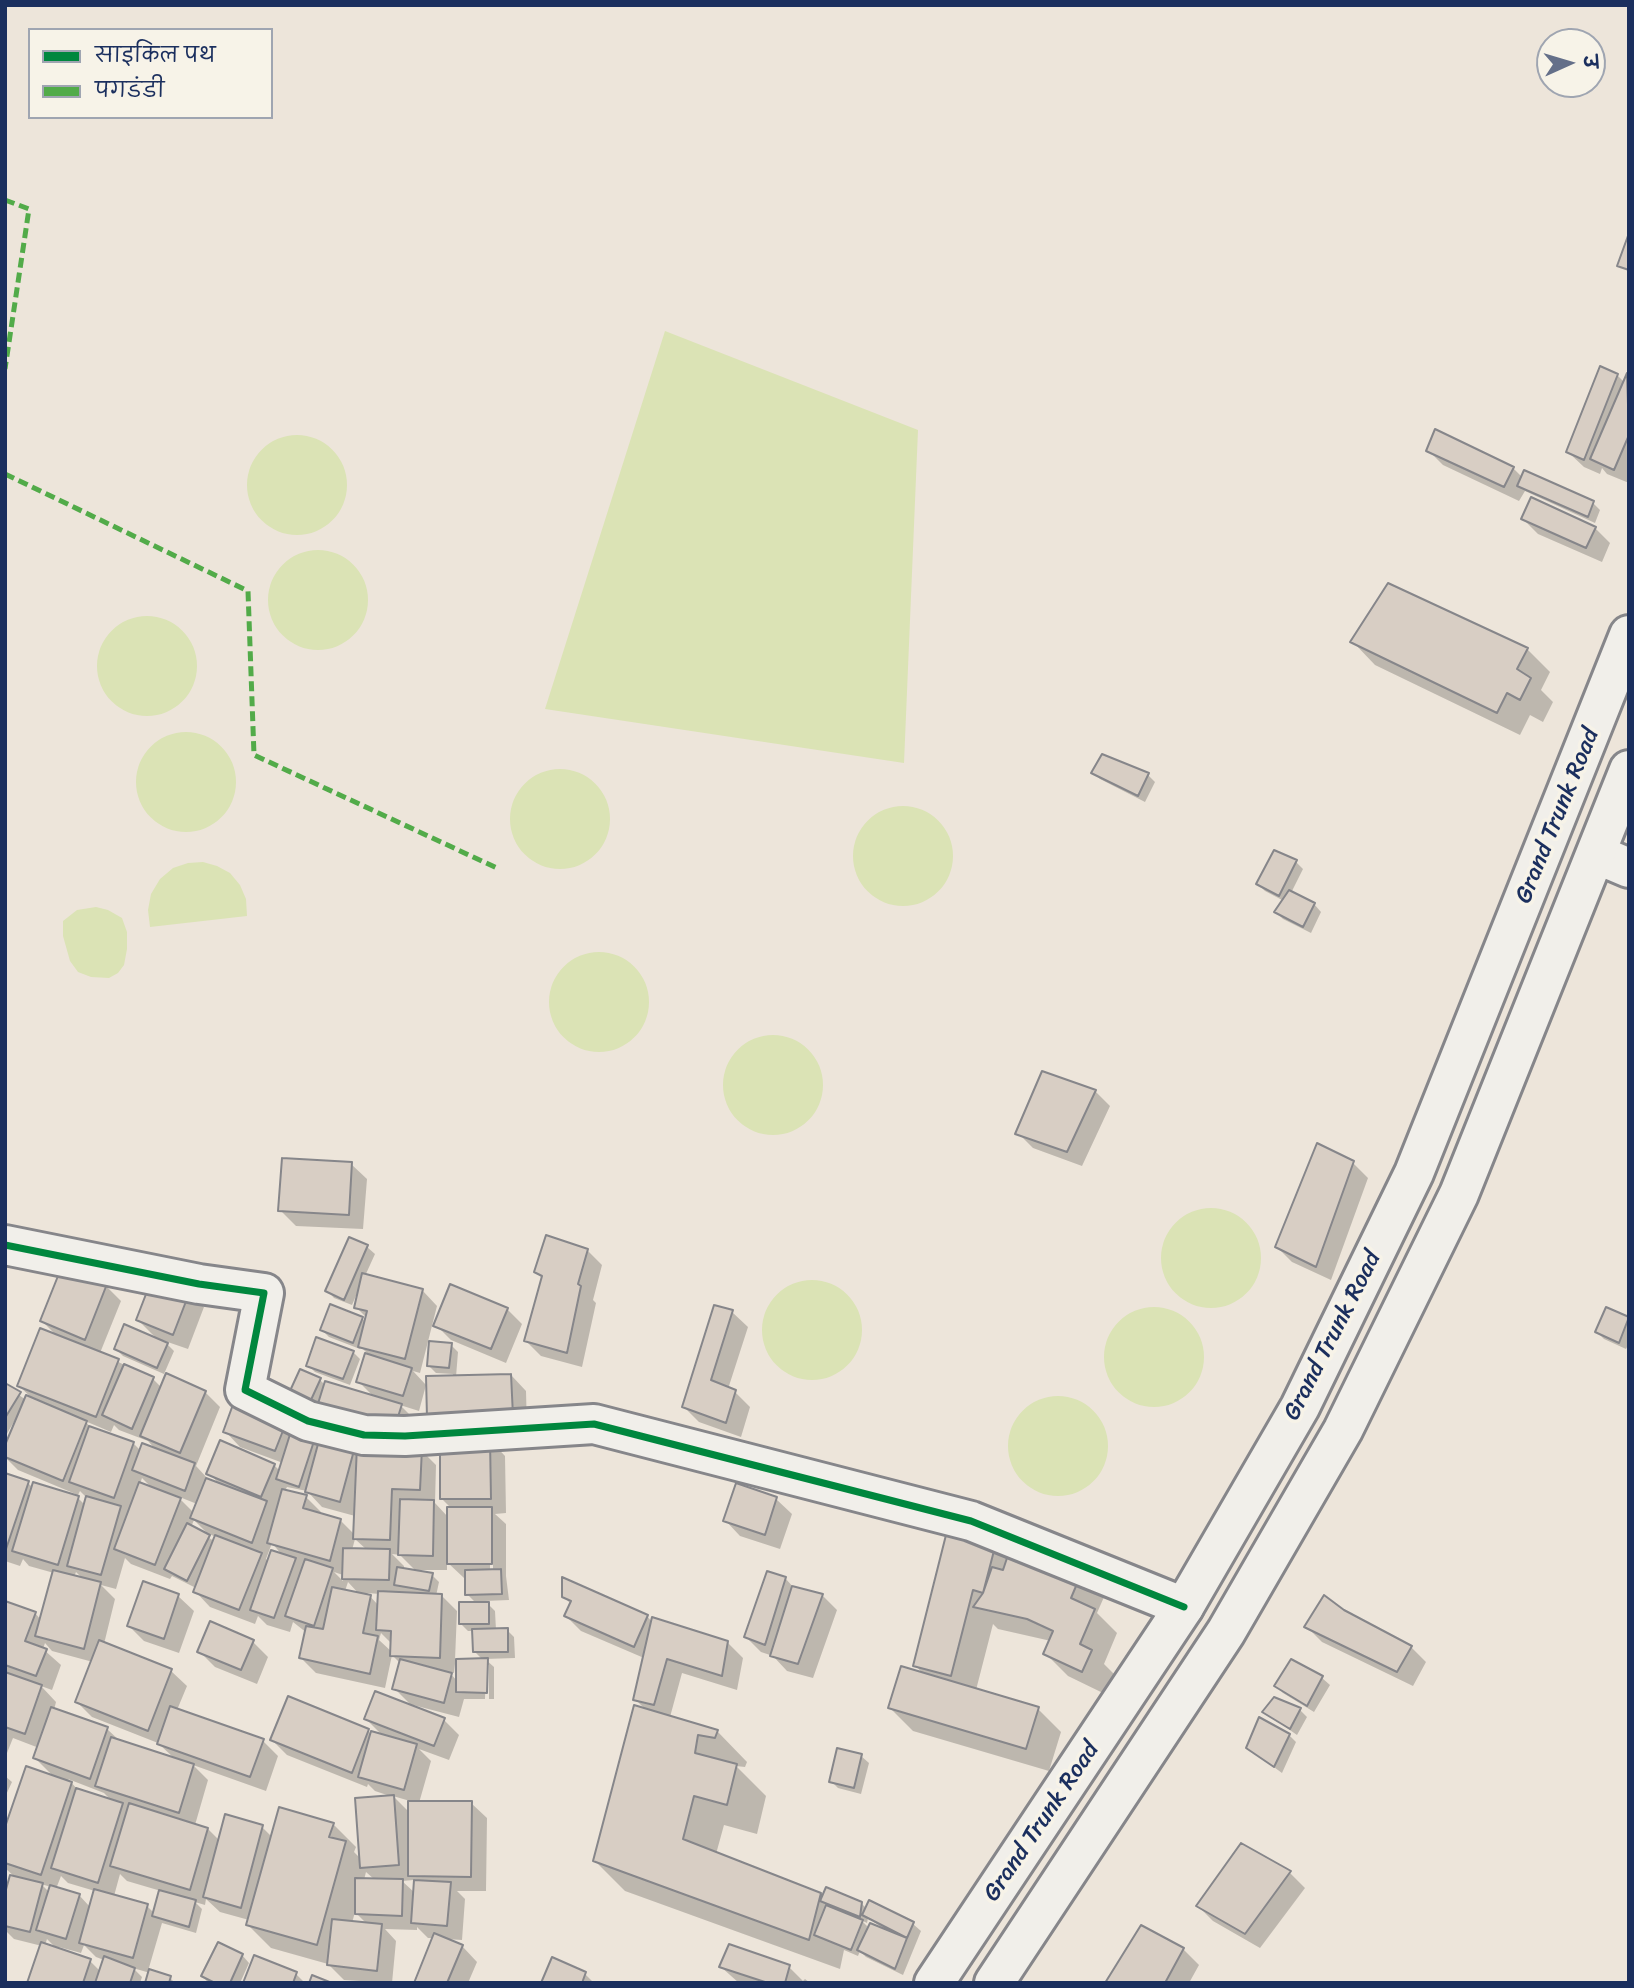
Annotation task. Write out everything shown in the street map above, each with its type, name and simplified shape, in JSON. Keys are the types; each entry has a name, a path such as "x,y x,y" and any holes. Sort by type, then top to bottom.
{"main road":[{"name":"Grand Trunk Road","path":"944,1968 1184,1606 1300,1407 1414,1173 1629,635"},
{"name":"Grand Trunk Road","path":"995,1982 1226,1632 1343,1430 1459,1194 1512,1061 1612,861 1629,770"},
{"path":"1465,1045 1512,1061"},
{"path":"5,1245 199,1284 264,1293 246,1390 308,1421 364,1435 405,1436 594,1424 971,1521 1184,1606"},
{"path":"944,1968 995,1982"}],"green space":[{"path":"665,331 918,430 904,763 545,709"},
{"path":"297,435 316,439 332,450 343,466 347,485 343,504 332,520 316,531 297,535 278,531 262,520 251,504 247,485 251,466 262,450 278,439"},
{"path":"318,550 337,554 353,565 364,581 368,600 364,619 353,635 337,646 318,650 299,646 283,635 272,619 268,600 272,581 283,565 299,554"},
{"path":"147,616 166,620 182,631 193,647 197,666 193,685 182,701 166,712 147,716 128,712 112,701 101,685 97,666 101,647 112,631 128,620"},
{"path":"186,732 205,736 221,747 232,763 236,782 232,801 221,817 205,828 186,832 167,828 151,817 140,801 136,782 140,763 151,747 167,736"},
{"path":"560,769 579,773 595,784 606,800 610,819 606,838 595,854 579,865 560,869 541,865 525,854 514,838 510,819 514,800 525,784 541,773"},
{"path":"903,806 922,810 938,821 949,837 953,856 949,875 938,891 922,902 903,906 884,902 868,891 857,875 853,856 857,837 868,821 884,810"},
{"path":"203,862 230,873 240,885 246,899 247,916 150,927 148,910 151,894 160,879 173,868"},
{"path":"96,907 122,918 127,932 124,965 118,973 109,978 91,977 78,972 70,961 63,936 63,921 77,910"},
{"path":"599,952 618,956 634,967 645,983 649,1002 645,1021 634,1037 618,1048 599,1052 580,1048 564,1037 553,1021 549,1002 553,983 564,967 580,956"},
{"path":"773,1035 792,1039 808,1050 819,1066 823,1085 819,1104 808,1120 792,1131 773,1135 754,1131 738,1120 727,1104 723,1085 727,1066 738,1050 754,1039"},
{"path":"1211,1208 1230,1212 1246,1223 1257,1239 1261,1258 1257,1277 1246,1293 1230,1304 1211,1308 1192,1304 1176,1293 1165,1277 1161,1258 1165,1239 1176,1223 1192,1212"},
{"path":"812,1280 831,1284 847,1295 858,1311 862,1330 858,1349 847,1365 831,1376 812,1380 793,1376 777,1365 766,1349 762,1330 766,1311 777,1295 793,1284"},
{"path":"1154,1307 1173,1311 1189,1322 1200,1338 1204,1357 1200,1376 1189,1392 1173,1403 1154,1407 1135,1403 1119,1392 1108,1376 1104,1357 1108,1338 1119,1322 1135,1311"},
{"path":"1058,1396 1077,1400 1093,1411 1104,1427 1108,1446 1104,1465 1093,1481 1077,1492 1058,1496 1039,1492 1023,1481 1012,1465 1008,1446 1012,1427 1023,1411 1039,1400"}],"building":[{"path":"1629,233 1629,270 1617,266"},
{"path":"1600,366 1618,374 1584,460 1566,452"},
{"path":"1627,373 1629,435 1614,470 1590,459"},
{"path":"1435,429 1514,467 1504,487 1426,451"},
{"path":"1524,470 1594,501 1588,517 1517,486"},
{"path":"1531,497 1596,527 1586,548 1521,519"},
{"path":"1388,583 1528,648 1517,669 1531,678 1520,700 1507,693 1497,713 1350,642"},
{"path":"1102,754 1149,773 1138,796 1091,773"},
{"path":"1274,850 1297,860 1279,896 1256,884"},
{"path":"1289,890 1315,903 1303,927 1274,912"},
{"path":"1042,1071 1096,1090 1067,1152 1015,1134"},
{"path":"1317,1143 1354,1161 1316,1267 1275,1247"},
{"path":"282,1158 352,1162 349,1215 278,1211"},
{"path":"546,1235 588,1249 578,1284 581,1286 567,1353 524,1341 542,1276 534,1272"},
{"path":"349,1237 368,1245 344,1300 325,1291"},
{"path":"62,1266 107,1284 85,1340 40,1321"},
{"path":"362,1273 423,1289 405,1359 358,1347 367,1311 354,1308"},
{"path":"153,1276 190,1291 173,1335 136,1320"},
{"path":"450,1284 508,1308 491,1349 433,1326"},
{"path":"330,1304 363,1317 353,1343 320,1330"},
{"path":"714,1305 733,1310 711,1380 736,1390 726,1423 682,1407"},
{"path":"1606,1307 1629,1317 1619,1343 1595,1332"},
{"path":"124,1324 168,1343 157,1368 114,1349"},
{"path":"40,1328 119,1359 96,1417 17,1386"},
{"path":"316,1337 354,1351 343,1379 306,1366"},
{"path":"429,1341 452,1343 449,1368 427,1366"},
{"path":"365,1353 412,1368 403,1396 356,1382"},
{"path":"124,1364 154,1377 132,1429 102,1415"},
{"path":"300,1369 321,1378 305,1413 284,1404"},
{"path":"166,1373 206,1391 180,1453 140,1436"},
{"path":"511,1374 513,1416 427,1418 426,1376"},
{"path":"325,1381 402,1404 393,1433 316,1410"},
{"path":"5,1383 21,1392 5,1418"},
{"path":"26,1395 87,1421 63,1481 5,1457 5,1445"},
{"path":"235,1399 288,1418 275,1451 223,1432"},
{"path":"89,1426 134,1442 114,1498 69,1482"},
{"path":"292,1428 316,1435 299,1487 276,1479"},
{"path":"321,1433 356,1443 340,1502 305,1492"},
{"path":"440,1439 490,1439 491,1499 440,1499"},
{"path":"220,1440 275,1464 261,1497 206,1474"},
{"path":"142,1443 195,1463 185,1491 132,1470"},
{"path":"357,1445 422,1448 420,1490 392,1489 390,1540 353,1539"},
{"path":"5,1473 29,1481 5,1552"},
{"path":"206,1478 267,1501 252,1543 190,1518"},
{"path":"33,1482 79,1496 58,1565 12,1551"},
{"path":"139,1482 181,1498 155,1565 114,1549"},
{"path":"736,1483 777,1497 765,1535 723,1521"},
{"path":"282,1489 307,1495 303,1508 341,1519 330,1561 267,1543"},
{"path":"86,1496 121,1506 101,1575 67,1566"},
{"path":"400,1499 434,1500 433,1556 398,1555"},
{"path":"447,1507 492,1507 492,1564 447,1564"},
{"path":"187,1523 210,1535 187,1581 164,1569"},
{"path":"947,1531 996,1543 983,1593 973,1590 951,1676 913,1666"},
{"path":"215,1535 262,1553 239,1610 193,1592"},
{"path":"343,1548 390,1549 389,1580 342,1579"},
{"path":"1010,1549 1082,1572 1071,1598 1095,1609 1080,1644 1092,1650 1082,1672 1043,1654 1053,1631 1027,1619 973,1607 983,1593 992,1567 1003,1570"},
{"path":"271,1550 296,1558 274,1618 250,1610"},
{"path":"305,1559 333,1568 314,1626 285,1616"},
{"path":"397,1567 433,1573 429,1591 394,1585"},
{"path":"501,1569 502,1594 465,1595 465,1570"},
{"path":"53,1570 101,1582 84,1649 35,1636"},
{"path":"767,1571 786,1577 765,1645 744,1637"},
{"path":"562,1577 648,1615 634,1647 564,1616 571,1601 562,1597"},
{"path":"143,1581 179,1594 164,1639 127,1626"},
{"path":"792,1586 823,1594 798,1664 770,1656"},
{"path":"332,1587 371,1595 363,1633 378,1636 370,1674 299,1658 306,1626 323,1629"},
{"path":"378,1591 442,1594 440,1658 390,1656 391,1631 376,1630"},
{"path":"1324,1595 1344,1610 1412,1646 1397,1672 1304,1627"},
{"path":"5,1601 36,1612 25,1641 47,1649 36,1676 5,1665"},
{"path":"459,1602 489,1602 489,1624 459,1624"},
{"path":"652,1617 728,1641 722,1676 667,1659 654,1705 633,1700"},
{"path":"210,1621 254,1640 241,1670 197,1652"},
{"path":"508,1628 508,1652 473,1652 472,1629"},
{"path":"99,1640 172,1669 148,1731 75,1702"},
{"path":"488,1658 487,1693 456,1692 456,1659"},
{"path":"400,1659 452,1673 444,1703 392,1689"},
{"path":"1291,1659 1323,1676 1307,1706 1274,1686"},
{"path":"901,1666 1039,1707 1026,1749 888,1708"},
{"path":"5,1672 42,1685 25,1734 5,1727"},
{"path":"375,1691 445,1718 434,1746 364,1719"},
{"path":"288,1696 369,1729 352,1773 270,1740"},
{"path":"1274,1697 1301,1708 1290,1729 1262,1712"},
{"path":"634,1705 718,1730 715,1738 698,1735 695,1753 737,1764 727,1805 694,1796 683,1839 821,1893 809,1940 593,1861"},
{"path":"170,1706 264,1739 250,1777 157,1744"},
{"path":"51,1707 108,1727 90,1779 33,1758"},
{"path":"1259,1717 1290,1734 1274,1767 1246,1748"},
{"path":"371,1731 417,1744 404,1790 358,1777"},
{"path":"111,1737 194,1764 179,1813 95,1786"},
{"path":"837,1748 862,1754 854,1788 829,1782"},
{"path":"26,1766 72,1782 41,1875 5,1863 5,1827"},
{"path":"76,1788 123,1803 98,1883 51,1868"},
{"path":"394,1795 399,1865 360,1868 355,1798"},
{"path":"408,1801 472,1801 471,1877 408,1876"},
{"path":"129,1803 208,1828 190,1890 110,1866"},
{"path":"279,1807 334,1823 329,1837 346,1841 317,1945 246,1925"},
{"path":"225,1814 263,1825 241,1908 203,1897"},
{"path":"1241,1843 1291,1871 1245,1934 1196,1906"},
{"path":"10,1875 43,1883 30,1932 5,1926 5,1893"},
{"path":"355,1878 403,1879 402,1916 355,1914"},
{"path":"414,1880 451,1882 447,1926 411,1923"},
{"path":"50,1885 80,1894 66,1939 36,1930"},
{"path":"826,1887 862,1902 860,1917 820,1901"},
{"path":"94,1889 148,1904 133,1958 79,1943"},
{"path":"159,1890 196,1900 189,1927 152,1916"},
{"path":"869,1900 914,1922 907,1938 862,1915"},
{"path":"826,1905 863,1920 851,1950 814,1935"},
{"path":"332,1919 382,1924 377,1971 327,1965"},
{"path":"870,1923 907,1938 895,1969 857,1950"},
{"path":"1141,1925 1184,1948 1165,1983 1105,1983"},
{"path":"434,1933 463,1945 447,1983 414,1983"},
{"path":"41,1942 91,1959 83,1983 27,1983"},
{"path":"218,1942 243,1954 230,1983 215,1983 201,1976"},
{"path":"729,1944 790,1965 785,1983 768,1983 719,1967"},
{"path":"254,1955 297,1972 293,1983 243,1983"},
{"path":"104,1956 135,1968 130,1983 95,1983"},
{"path":"552,1957 586,1972 582,1983 541,1983"},
{"path":"149,1969 171,1976 169,1983 145,1983"},
{"path":"312,1975 332,1983 309,1983"}],"marked path":[{"path":"5,200 29,209 5,369"},
{"path":"5,474 248,591 254,755 499,869"}],"cycle path":[{"path":"5,1245 199,1284 264,1293 245,1390 308,1421 364,1435 405,1436 594,1424 971,1521 1184,1607"}]}
